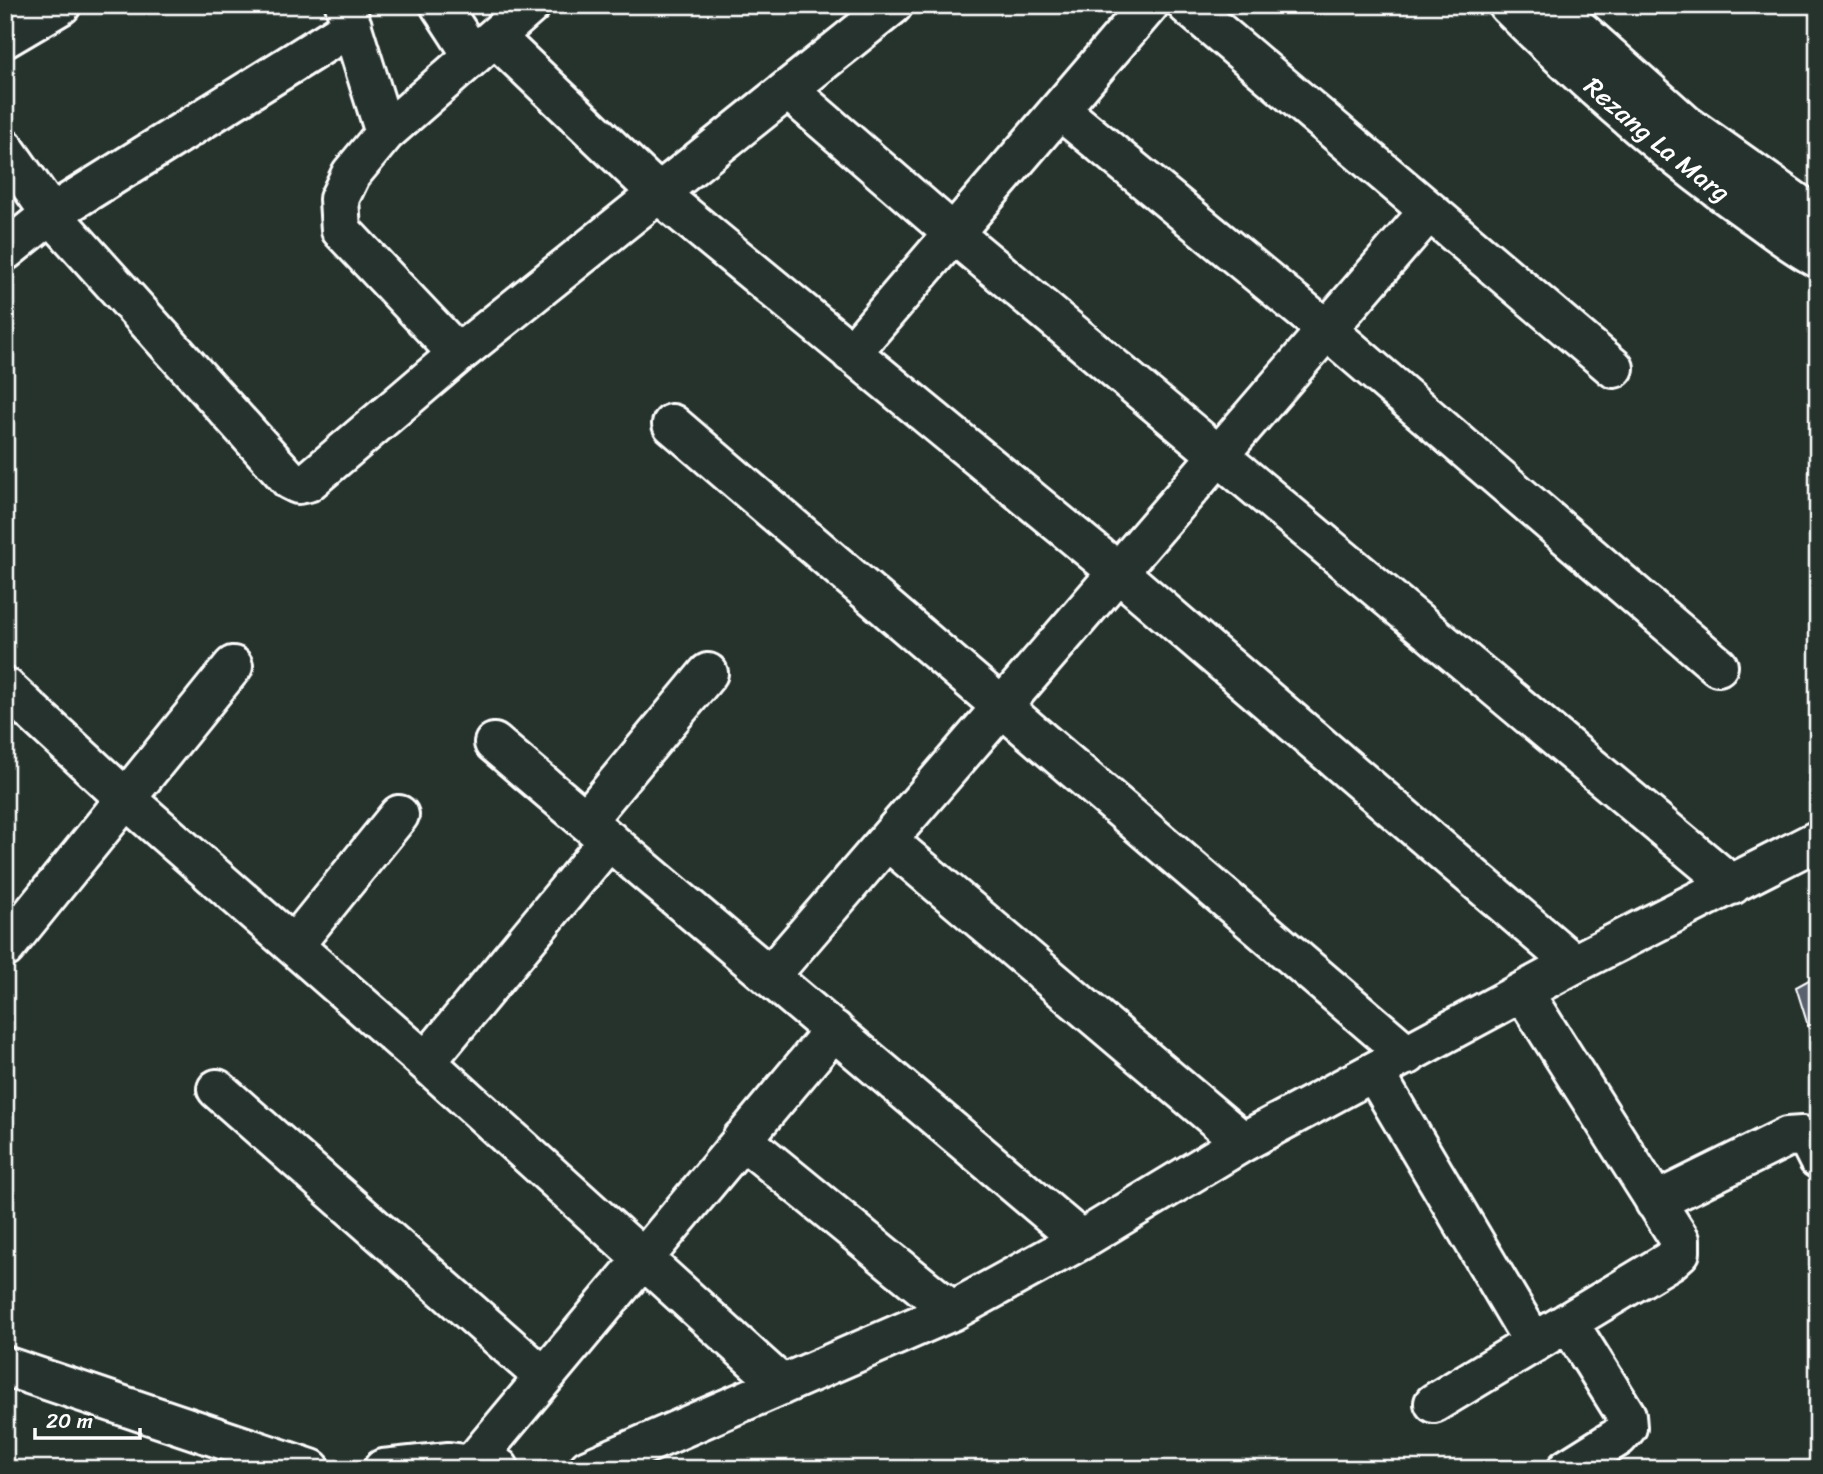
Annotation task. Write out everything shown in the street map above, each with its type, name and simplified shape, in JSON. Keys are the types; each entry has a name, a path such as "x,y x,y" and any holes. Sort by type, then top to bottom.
{"street":[{"path":"5,38 61,5"},
{"path":"440,5 484,47 660,195 1118,572 1574,964"},
{"path":"458,354 341,230 339,199 351,174 385,133 531,5"},
{"path":"5,149 51,214 290,480 298,484 308,482 458,354 660,195 893,5"},
{"path":"851,353 1061,111 1149,5"},
{"path":"1187,5 1614,368"},
{"name":"Rezang La Marg","path":"1508,5 1547,44 1657,141 1724,194 1818,258"},
{"name":"Rezang La Marg","path":"1552,5 1685,124 1818,218"},
{"path":"5,251 51,214 348,16 385,133"},
{"path":"788,90 955,234 1732,885"},
{"path":"1061,111 1327,330 1718,666"},
{"path":"770,976 1429,211"},
{"path":"672,424 1408,1055"},
{"path":"5,948 233,666"},
{"path":"426,1062 597,830 708,673"},
{"path":"5,687 125,798 426,1062 782,1385"},
{"path":"494,743 1081,1240"},
{"path":"294,945 399,815"},
{"path":"888,841 1243,1142"},
{"path":"588,1469 952,1311 1081,1240 1243,1142 1574,964 1818,841"},
{"path":"1434,1403 1680,1252 1679,1240 1523,992"},
{"path":"383,1469 467,1466 834,1030"},
{"path":"1374,1072 1534,1343"},
{"path":"217,1089 544,1377"},
{"path":"1655,1202 1787,1137 1802,1136 1810,1143 1818,1159"},
{"path":"743,1139 952,1311"},
{"path":"1567,1469 1618,1437 1627,1427 1626,1415 1568,1322"},
{"path":"5,1366 311,1469"}],"building":[{"path":"1818,975 1818,1058 1796,987"}]}
